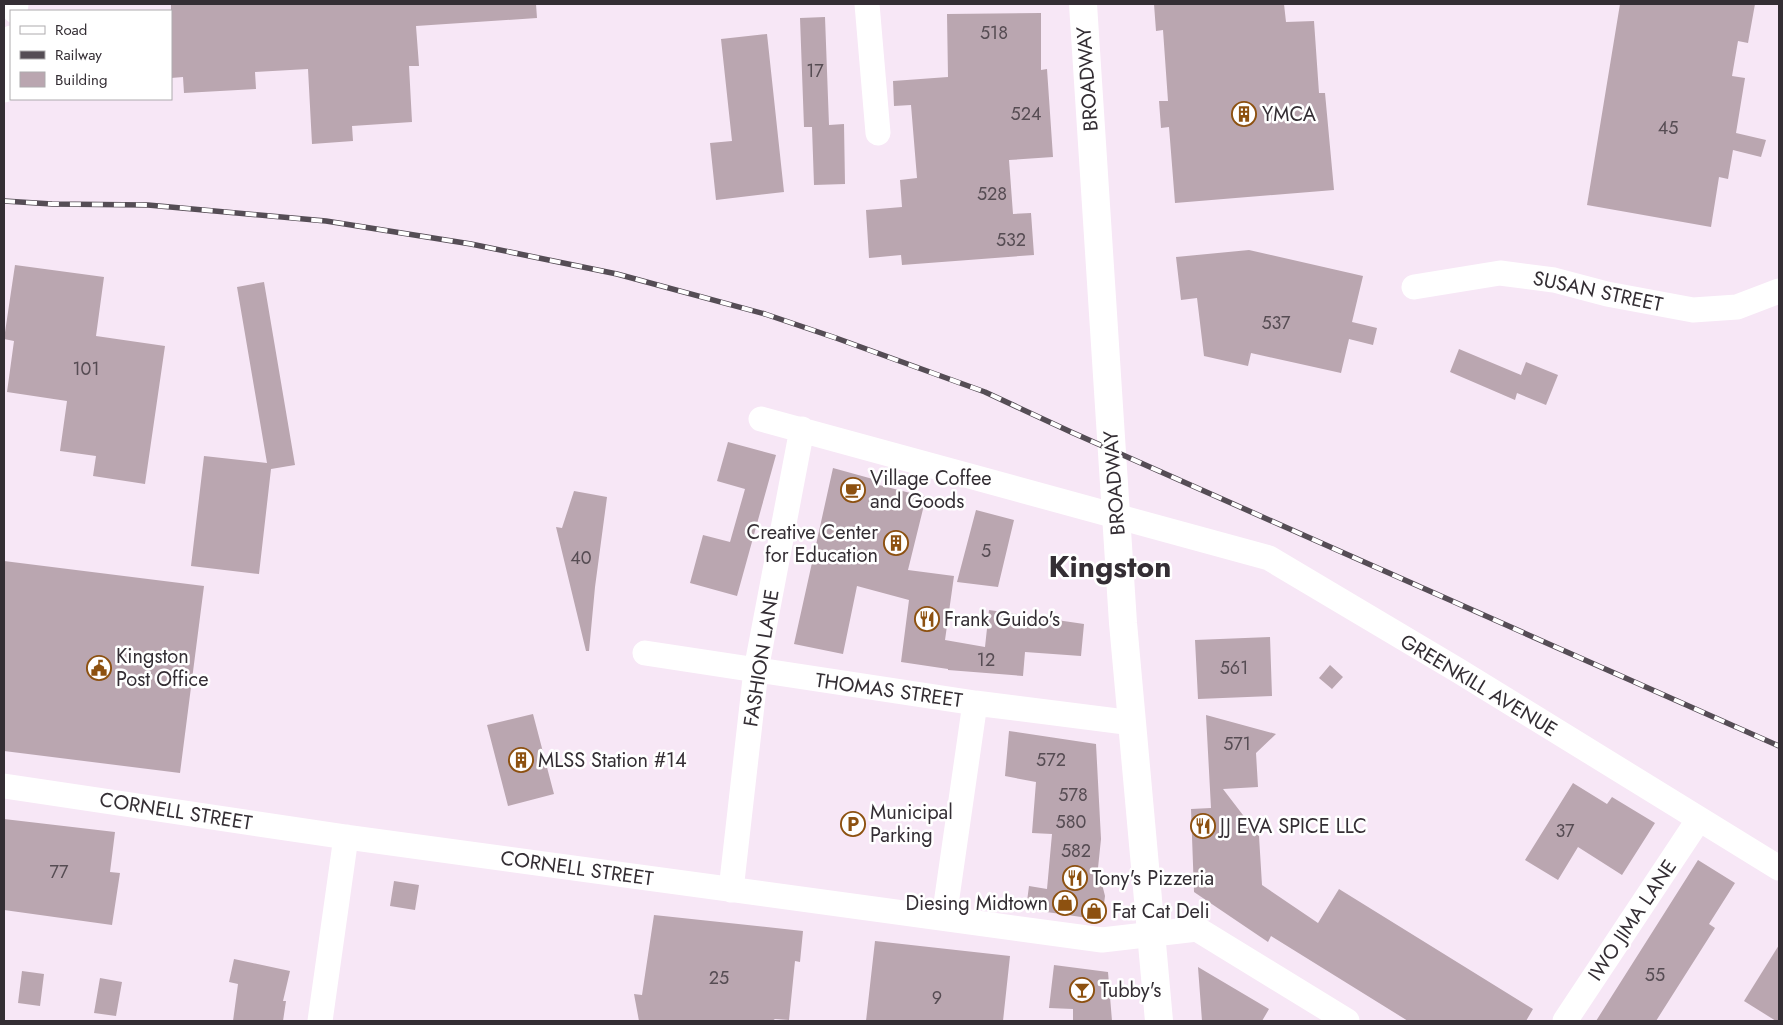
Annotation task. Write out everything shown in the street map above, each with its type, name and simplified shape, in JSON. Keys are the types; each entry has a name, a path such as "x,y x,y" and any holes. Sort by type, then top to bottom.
{"highway":[{"name":"BROADWAY","path":"1083,4 1122,613 1159,1021"}],"street":[{"path":"867,4 878,133"},
{"path":"4,90 10,45"},
{"name":"SUSAN STREET","path":"1414,287 1500,273 1554,280 1607,294 1693,310 1737,307 1779,291"},
{"name":"GREENKILL AVENUE","path":"761,419 1269,558 1779,868"},
{"name":"FASHION LANE","path":"731,890 756,670 802,429"},
{"name":"THOMAS STREET","path":"646,653 975,703 1133,723"},
{"path":"944,918 975,703"},
{"name":"CORNELL STREET","path":"4,786 346,837 1102,940 1151,936 1197,929 1347,1021"},
{"name":"IWO JIMA LANE","path":"1565,1021 1698,819"},
{"path":"320,1021 346,837"}],"building":[{"path":"171,4 536,4 537,18 416,26 419,66 409,66 412,122 352,126 353,141 312,144 308,69 255,72 256,89 184,93 183,77 172,78"},
{"name":"YMCA","path":"1154,4 1284,4 1286,22 1314,21 1319,93 1325,93 1334,190 1175,203 1169,127 1161,128 1159,101 1168,101 1163,30 1156,31"},
{"path":"1620,4 1755,4 1748,43 1738,41 1732,76 1745,78 1736,133 1766,140 1761,157 1733,150 1728,179 1719,177 1711,227 1587,205"},
{"path":"1041,13 1041,70 1047,69 1053,157 1009,160 1013,214 1031,213 1034,255 902,265 901,255 869,258 866,210 902,207 900,180 917,178 911,105 894,106 893,81 948,77 947,14"},
{"path":"825,17 829,125 844,124 845,184 814,185 812,127 804,127 800,18"},
{"path":"767,34 784,192 716,200 710,143 732,141 721,39"},
{"path":"1249,250 1363,276 1352,322 1377,328 1373,345 1349,339 1341,373 1251,353 1248,366 1204,356 1197,298 1181,300 1176,257"},
{"path":"15,265 104,277 96,336 165,346 145,484 93,476 96,456 60,451 67,401 7,392 14,341 4,339"},
{"path":"264,282 295,465 271,469 259,574 191,566 204,456 267,463 237,287"},
{"path":"1459,349 1521,375 1526,362 1558,375 1546,405 1517,393 1515,400 1450,372"},
{"path":"728,442 776,455 737,596 690,583 703,535 730,542 745,489 717,481"},
{"path":"833,468 880,481 879,485 926,497 908,570 954,576 945,640 985,647 989,610 1084,624 1081,656 1025,652 1023,676 948,670 901,662 909,600 857,586 843,654 794,644"},
{"path":"574,491 607,497 589,651 586,651 556,527 562,528"},
{"path":"976,510 1014,520 998,587 957,582"},
{"name":"Kingston Post Office","path":"4,561 204,586 180,773 4,751"},
{"path":"1270,637 1272,696 1198,699 1195,640"},
{"path":"1330,665 1343,677 1332,689 1319,678"},
{"name":"MLSS Station #14","path":"533,714 554,794 508,806 487,725"},
{"path":"1206,715 1276,734 1256,753 1258,787 1223,789 1259,836 1262,885 1318,923 1339,889 1533,1009 1526,1021 1408,1021 1271,936 1268,942 1194,892 1191,809 1211,808"},
{"path":"1009,731 1096,744 1101,839 1098,868 1105,896 1102,920 1026,909 1029,886 1047,889 1052,834 1032,833 1036,782 1005,776"},
{"path":"1573,783 1607,804 1612,797 1655,823 1622,875 1578,847 1558,880 1525,860"},
{"path":"4,819 115,832 110,872 120,873 112,925 4,910"},
{"path":"1698,860 1735,883 1709,924 1715,928 1656,1021 1596,1021"},
{"path":"394,881 419,885 415,910 390,906"},
{"path":"654,915 803,931 800,962 795,961 789,1020 639,1021 634,994 642,995"},
{"path":"875,941 1010,956 1003,1021 866,1021"},
{"path":"1779,945 1779,1021 1776,1021 1744,1001"},
{"path":"234,959 290,971 283,1001 286,1001 283,1021 233,1021 238,984 229,982"},
{"path":"1054,965 1108,972 1112,1021 1073,1021 1073,1009 1049,1008"},
{"path":"1198,967 1269,1009 1262,1021 1202,1021"},
{"path":"22,971 44,974 40,1006 18,1003"},
{"path":"100,978 122,982 116,1016 94,1013"}],"railway":[{"path":"4,201 52,204 148,205 326,221 471,244 617,274 765,314 985,392 1071,432 1779,746"}],"place":[{"name":"YMCA","path":"1244,114"},
{"name":"Village Coffee and Goods","path":"853,490"},
{"name":"Creative Center for Education","path":"896,543"},
{"name":"Frank Guido's","path":"927,619"},
{"name":"Kingston Post Office","path":"99,668"},
{"name":"MLSS Station #14","path":"521,760"},
{"name":"Municipal Parking","path":"853,824"},
{"name":"JJ EVA SPICE LLC","path":"1203,826"},
{"name":"Tony's Pizzeria","path":"1075,878"},
{"name":"Diesing Midtown","path":"1065,903"},
{"name":"Fat Cat Deli","path":"1094,911"},
{"name":"Tubby's","path":"1082,990"}],"district":[{"name":"Kingston","path":"1110,567"}]}
